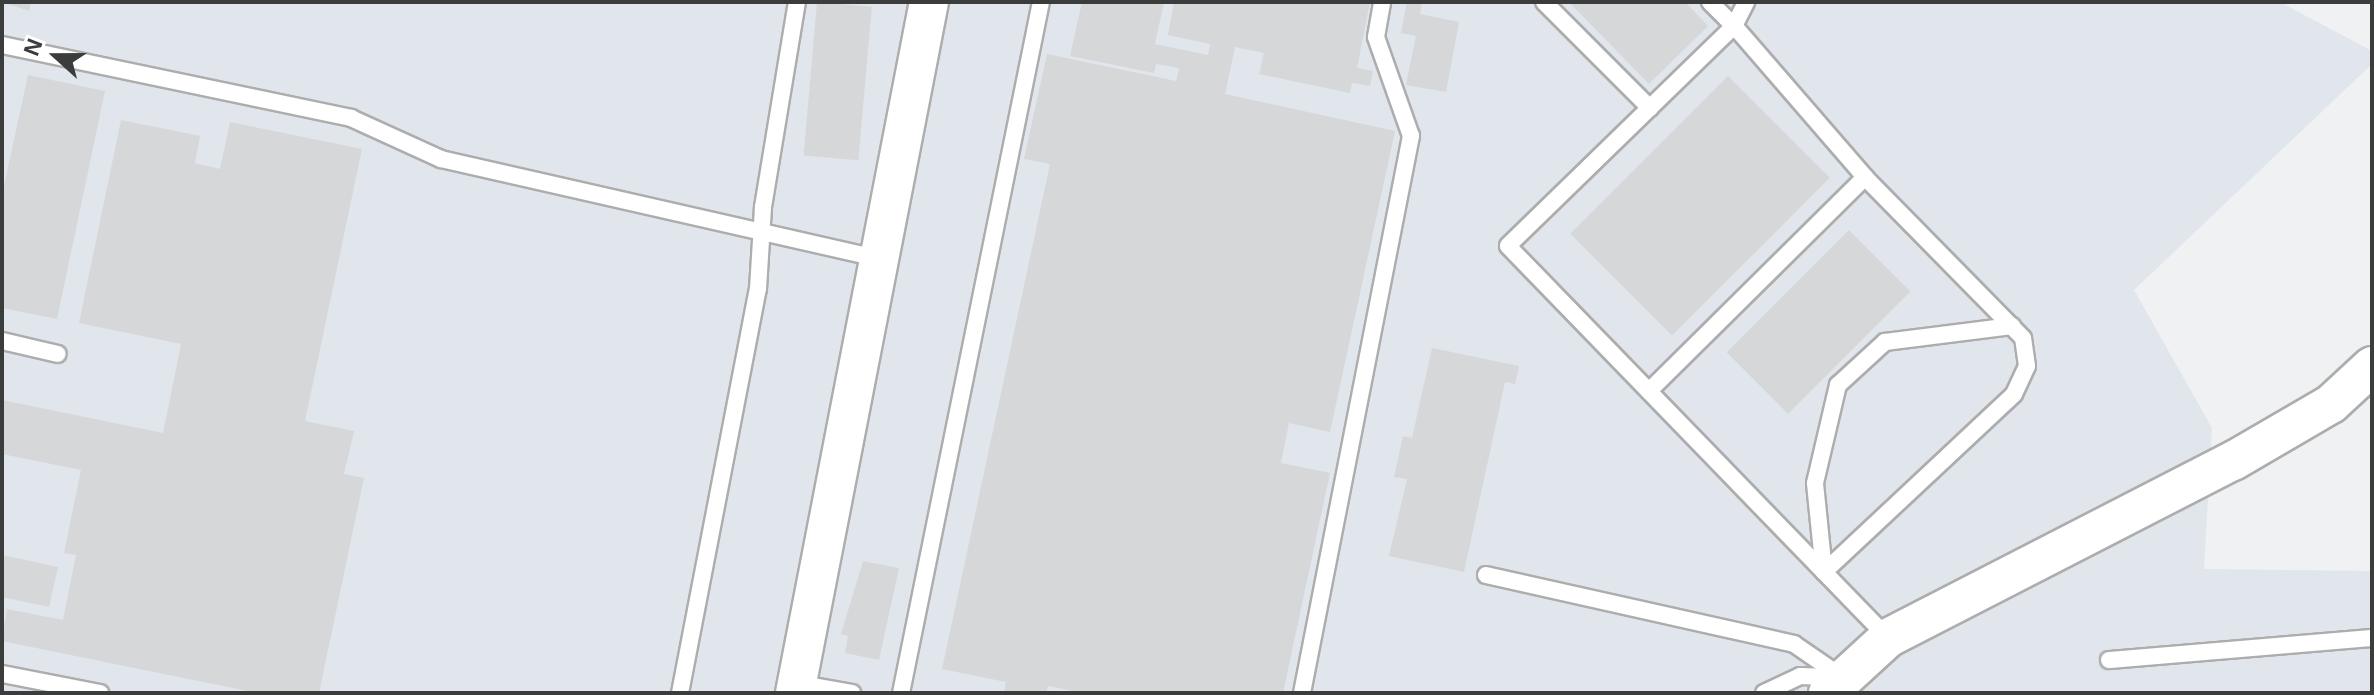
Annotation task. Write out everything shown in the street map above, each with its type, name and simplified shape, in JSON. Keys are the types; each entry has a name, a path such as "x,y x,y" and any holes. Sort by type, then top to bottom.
{"street":[{"path":"796,688 929,2"},
{"path":"1835,685 1888,638 2233,461 2331,404 2372,366"}],"lane":[{"path":"680,693 758,289 762,233 797,2"},
{"path":"901,693 1041,2"},
{"path":"1302,693 1411,136 1376,37 1382,2"},
{"path":"1544,2 1650,108"},
{"path":"1710,2 1865,177 2023,338 2027,366 2014,394 1824,572"},
{"path":"1746,2 1734,26 1508,246 1888,638"},
{"path":"2,45 351,118 441,159 881,259"},
{"path":"1649,391 1865,177"},
{"path":"1824,572 1815,483 1838,385 1885,342 2012,326"},
{"path":"2,341 58,354"},
{"path":"1486,575 1794,644 1835,685"},
{"path":"2109,660 2372,638"},
{"path":"2,674 100,693"},
{"path":"1764,693 1800,676 1835,685"},
{"path":"796,688 852,693"}],"shaded area":[{"path":"2,2 2280,2 2372,51 2372,64 2134,290 2212,428 2204,569 2372,571 2372,693 2,693"}],"building":[{"path":"2,2 31,2 29,11"},
{"path":"817,2 872,7 858,160 804,155"},
{"path":"1082,2 1164,2 1155,44 1208,55 1210,44 1168,35 1174,2 1370,2 1357,68 1373,71 1370,86 1352,83 1350,93 1259,74 1264,53 1235,47 1225,94 1395,131 1330,432 1289,423 1281,463 1330,473 1283,693 1083,693 1048,686 1046,693 1004,693 1006,682 942,669 1050,164 1024,159 1047,54 1176,81 1179,68 1156,64 1154,73 1070,56"},
{"path":"1407,2 1422,2 1420,14 1459,22 1446,92 1406,85 1416,36 1401,33"},
{"path":"1569,2 1685,2 1708,26 1649,84"},
{"path":"28,75 105,91 57,319 2,308 2,195"},
{"path":"1728,76 1830,178 1672,336 1570,234"},
{"path":"121,120 200,136 195,163 220,169 230,122 362,149 305,421 354,431 344,474 364,478 319,693 257,693 2,641 7,609 63,620 76,555 64,553 81,470 2,454 2,400 163,433 181,344 79,323"},
{"path":"1849,230 1911,292 1788,414 1727,352"},
{"path":"1432,348 1519,366 1515,384 1505,382 1464,572 1389,556 1407,479 1394,477 1403,436 1412,438"},
{"path":"2,555 58,567 49,607 2,597"},
{"path":"863,561 899,568 879,660 845,653 848,636 841,634"}]}
